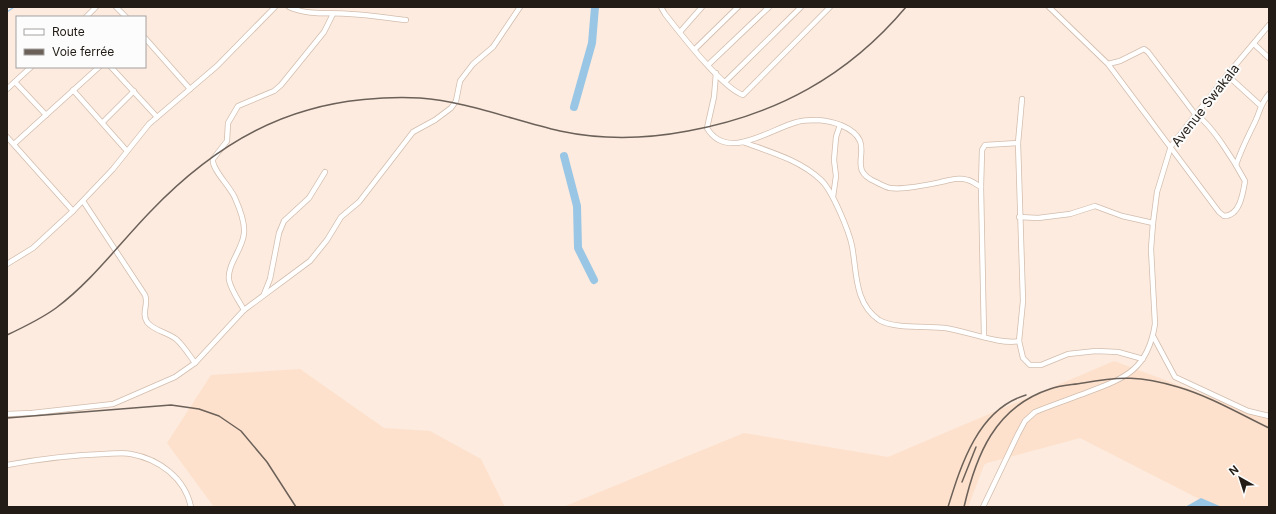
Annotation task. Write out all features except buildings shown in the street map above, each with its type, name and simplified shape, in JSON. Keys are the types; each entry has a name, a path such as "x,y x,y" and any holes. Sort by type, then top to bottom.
{"street":[{"path":"87,16 96,7"},
{"path":"116,7 125,16"},
{"path":"289,7 304,12 352,14 406,20"},
{"path":"7,414 32,413 113,404 175,377 195,363 244,310 310,261 327,240 341,217 363,197 413,132 435,120 451,108 456,101 460,81 473,64 493,47 520,7"},
{"path":"662,7 680,32 708,65 740,94 746,93 830,7"},
{"path":"680,32 702,7"},
{"path":"695,49 738,7"},
{"path":"708,65 769,7"},
{"path":"725,82 801,7"},
{"path":"1049,7 1108,64 1219,212 1224,216 1230,216 1237,210 1245,181 1236,165 1205,123 1195,114 1148,52 1144,49 1120,61 1108,64"},
{"path":"7,264 32,248 73,211 113,169 138,136 157,117 217,66 273,8"},
{"path":"244,310 231,286 229,278 244,234 244,227 235,199 224,179 216,172 212,162 227,141 228,123 238,106 274,90 281,85 324,32 333,14"},
{"name":"Avenue Swakala","path":"1153,336 1155,312 1152,249 1153,223 1157,192 1171,146 1226,75 1269,25"},
{"path":"146,39 190,89"},
{"path":"1254,44 1269,58"},
{"path":"7,89 30,68"},
{"path":"14,144 98,68"},
{"path":"112,68 157,117"},
{"path":"716,73 714,97 707,128 713,137 723,143 743,142 797,122 819,120 840,125 855,134 860,141 859,159 861,169 871,180 890,188 914,187 957,178 969,180 981,187"},
{"path":"1226,75 1260,105"},
{"path":"15,82 46,115"},
{"path":"73,90 127,150"},
{"path":"103,122 134,91"},
{"path":"1236,165 1244,142 1256,121 1260,105 1269,94"},
{"path":"1022,99 1018,143 1019,217 1023,301 1019,341 1023,358 1030,365 1041,365 1068,354 1096,351 1118,352 1142,358"},
{"path":"833,197 836,176 834,160 836,137 840,125"},
{"path":"7,137 73,211"},
{"path":"743,142 792,160 809,170 823,181 833,197 852,244 859,295 866,306 879,319 893,324 945,328 984,336 1004,342 1019,341"},
{"path":"984,336 981,187 983,146 1018,143"},
{"path":"264,294 270,279 279,233 284,220 309,198 325,172"},
{"path":"83,201 148,300 145,316 147,322 154,328 175,338 184,347 195,363"},
{"path":"1019,217 1038,218 1070,214 1095,206 1122,216 1153,223"},
{"path":"982,507 1025,421 1035,412 1117,381 1138,366 1153,336"},
{"path":"1153,336 1175,377 1248,411 1269,416"},
{"path":"7,466 77,455 130,453 158,462 170,471 181,484 190,500 191,507"}],"shaded area":[{"path":"1114,361 1229,404 1269,416 1269,507 1215,507 1080,438 987,463 984,465 968,507 563,507 744,433 888,457"},
{"path":"300,369 384,428 430,431 481,459 505,507 214,507 167,443 211,375"}],"water":[{"path":"1201,498 1222,507 1185,507"}],"waterway":[{"path":"7,12 14,7"},
{"path":"574,107 592,43 595,7"},
{"path":"564,156 577,206 578,248 594,280"}],"railway":[{"path":"7,335 44,316 82,286 150,212 184,179 203,164 222,150 285,117 308,110 349,101 378,98 420,98 455,103 543,127 576,134 608,137 640,137 672,134 720,124 751,115 808,89 835,72 860,53 884,31 906,7"},
{"path":"964,507 975,469 991,435 1015,408 1031,397 1054,388 1120,378 1141,379 1165,383 1201,395 1269,428"},
{"path":"948,507 959,474 974,440 995,412 1009,402 1026,395"},
{"path":"7,418 171,405 199,409 219,416 241,431 267,462 296,507"},
{"path":"962,482 976,447"}]}
